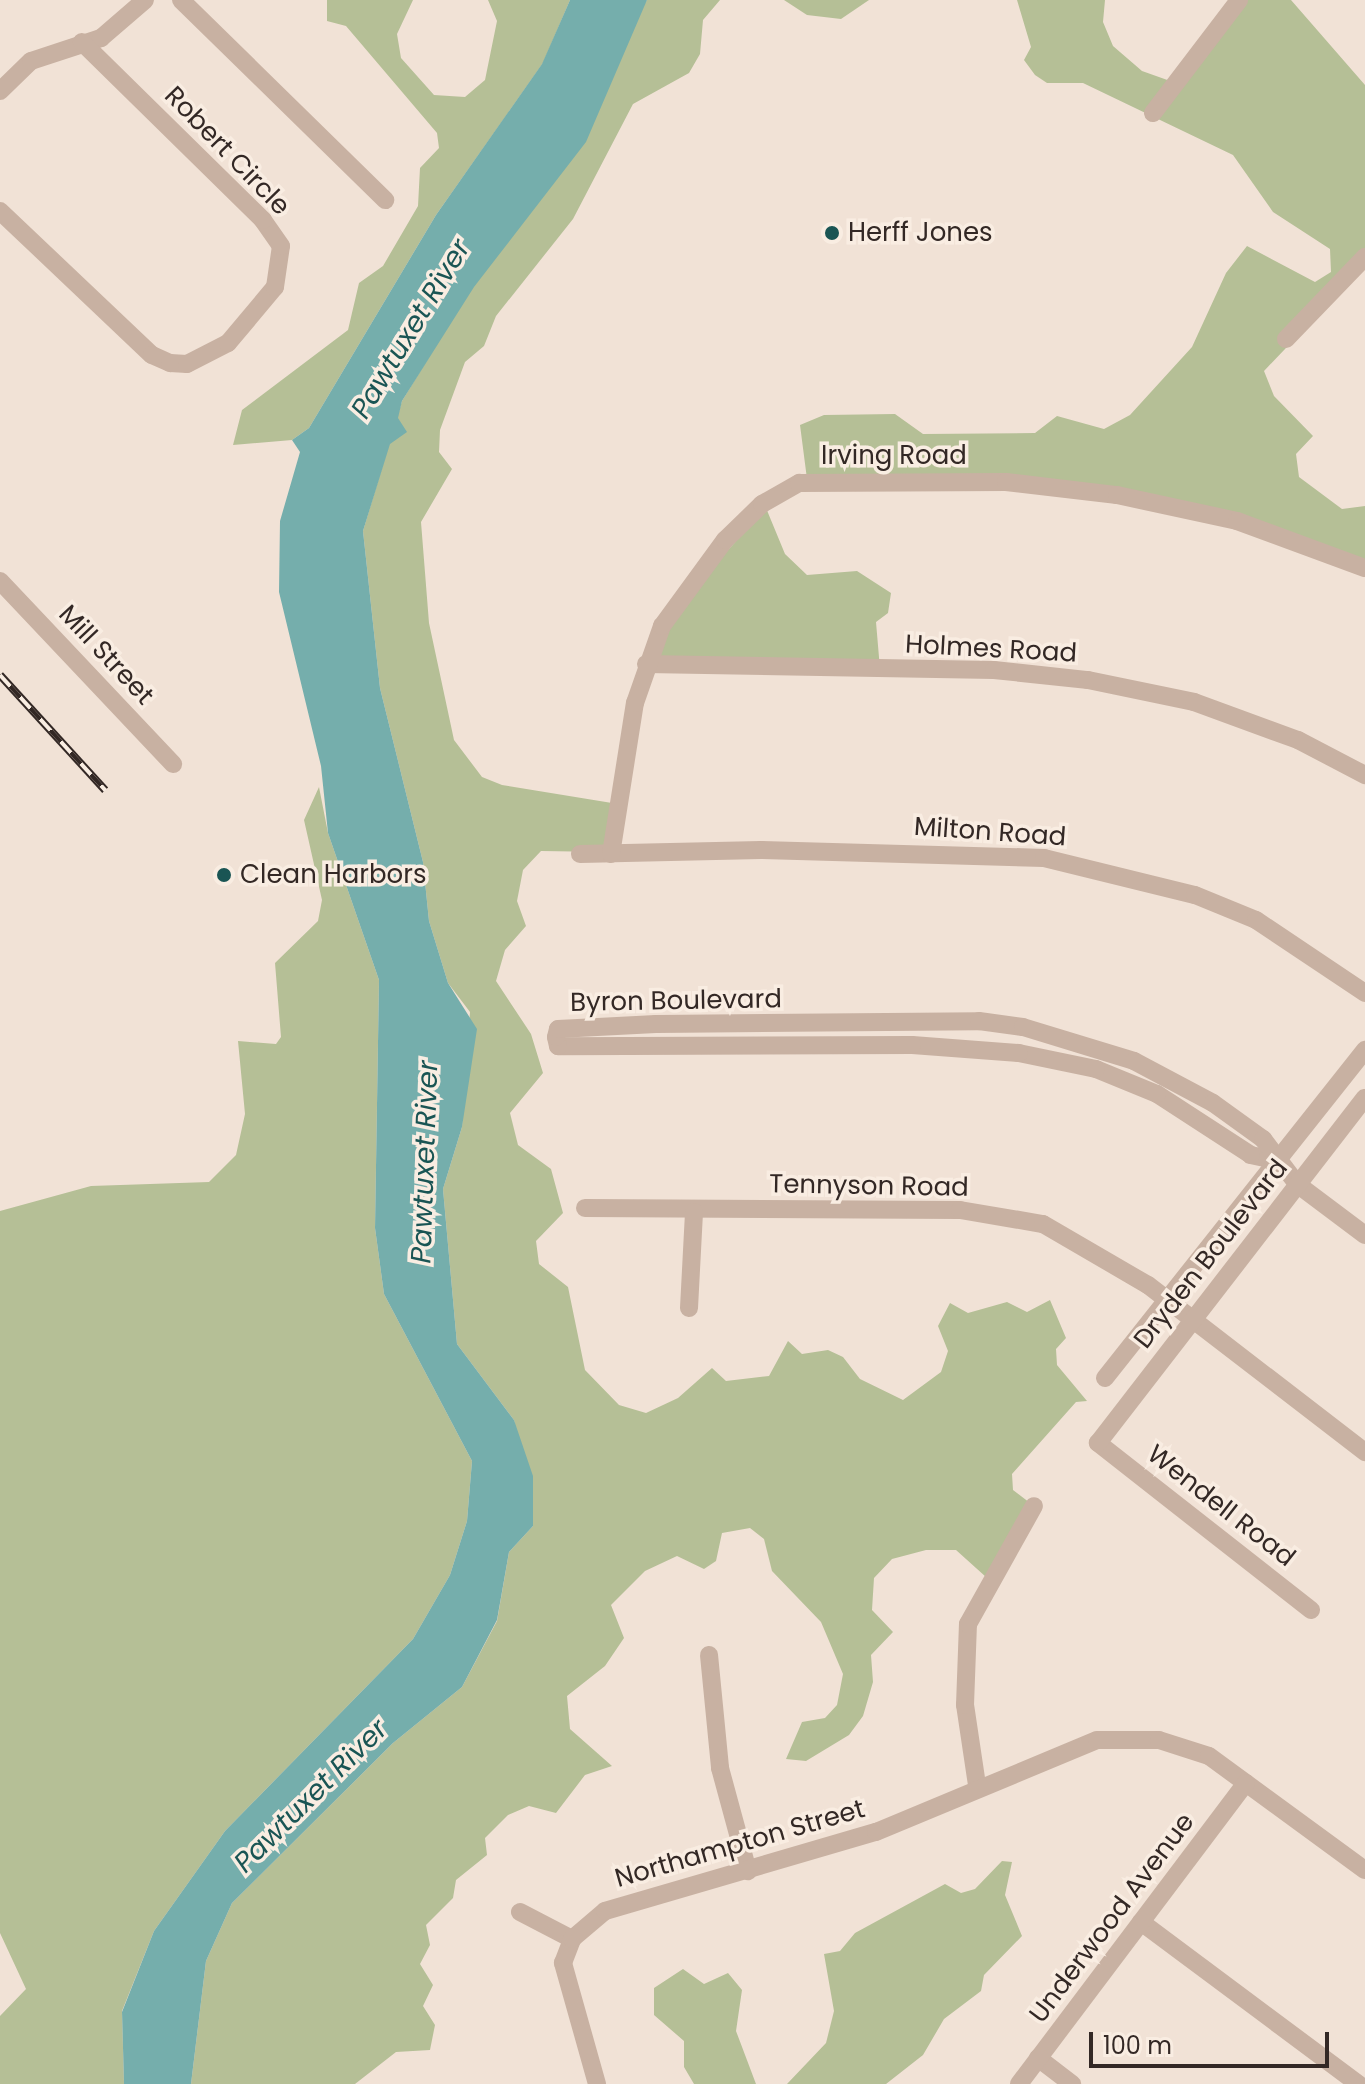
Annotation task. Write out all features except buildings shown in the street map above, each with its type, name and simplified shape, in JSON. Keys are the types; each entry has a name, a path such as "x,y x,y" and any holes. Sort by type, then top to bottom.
{"street":[{"path":"0,91 31,61 101,38 145,0"},
{"path":"181,0 385,200"},
{"path":"1153,113 1239,0"},
{"name":"Robert Circle","path":"0,211 152,355 170,363 187,364 228,343 275,287 281,246 263,220 82,42"},
{"path":"1286,339 1365,257"},
{"name":"Irving Road","path":"611,854 646,664 662,626 725,540 762,504 799,483 991,482 1117,495 1237,521 1365,568"},
{"name":"Mill Street","path":"0,581 173,764"},
{"name":"Holmes Road","path":"646,664 994,670 1088,680 1194,702 1298,740 1365,775"},
{"name":"Milton Road","path":"580,854 761,850 1044,858 1195,895 1244,915 1365,993"},
{"name":"Byron Boulevard","path":"1274,1160 1251,1155 1157,1094 1096,1069 1034,1056 861,1044 558,1046 556,1037 558,1029 589,1026 979,1021 1040,1033 1134,1061 1213,1103 1263,1139 1274,1160 1297,1184 1365,1235"},
{"path":"861,1023 861,1044"},
{"path":"1034,1056 1040,1033"},
{"name":"Dryden Boulevard","path":"1105,1378 1274,1160 1365,1050"},
{"name":"Dryden Boulevard","path":"1098,1443 1365,1098"},
{"name":"Tennyson Road","path":"585,1208 694,1212 960,1210 1043,1224 1167,1299 1365,1452"},
{"path":"689,1308 694,1212"},
{"name":"Wendell Road","path":"1098,1443 1311,1610"},
{"path":"977,1785 965,1705 968,1624 1034,1506"},
{"path":"709,1655 710,1710 748,1871"},
{"name":"Northampton Street","path":"572,1939 629,1900 748,1871 876,1832 977,1785 1073,1747 1133,1738 1209,1756 1365,1870"},
{"name":"Underwood Avenue","path":"1019,2084 1246,1783"},
{"path":"520,1912 572,1939 563,1963 597,2084"},
{"path":"1141,1922 1358,2084"},
{"path":"1038,2058 1072,2084"}],"green space":[{"path":"327,0 413,0 397,34 401,58 434,95 465,97 485,80 497,21 488,0 570,0 543,63 436,215 309,428 292,440 233,445 242,410 348,330 359,283 383,266 418,206 420,168 439,148 437,133 346,26 327,21"},
{"path":"647,0 720,0 703,20 700,54 689,73 633,104 573,219 496,316 484,346 465,362 440,430 439,452 452,469 421,522 429,623 454,740 482,777 502,785 612,803 607,852 541,851 523,870 517,901 526,926 505,950 496,981 531,1034 543,1073 510,1113 518,1145 551,1169 563,1213 536,1241 539,1264 568,1287 585,1370 619,1405 646,1413 678,1398 712,1368 726,1381 769,1376 788,1341 802,1354 828,1350 843,1357 860,1379 903,1400 941,1372 948,1351 938,1326 950,1303 968,1313 1007,1302 1027,1312 1050,1300 1066,1338 1056,1349 1057,1365 1087,1401 1076,1402 1012,1474 1013,1490 1034,1506 986,1577 956,1550 926,1550 892,1559 874,1578 872,1610 893,1632 871,1655 873,1682 863,1716 849,1735 806,1761 786,1759 802,1722 825,1718 837,1705 843,1674 821,1622 772,1571 764,1539 750,1528 722,1533 716,1561 704,1569 677,1556 645,1571 611,1605 624,1638 605,1666 567,1696 570,1729 612,1766 585,1775 556,1813 529,1806 508,1815 485,1838 487,1855 456,1880 453,1898 426,1925 430,1945 420,1964 433,1985 423,2006 435,2025 430,2050 396,2052 355,2084 191,2084 206,1961 232,1903 393,1743 462,1687 497,1621 509,1552 533,1526 514,1420 457,1344 443,1189 462,1127 470,1012 448,983 429,921 423,862 380,688 363,531 402,401"},
{"path":"784,0 869,0 841,19 807,15"},
{"path":"1017,0 1105,0 1103,22 1113,46 1142,71 1173,82 1233,0 1291,0 1365,85 1365,265 1264,371 1274,396 1313,436 1296,454 1299,477 1342,509 1365,506 1365,565 1114,492 807,479 800,425 824,415 895,414 923,434 1035,433 1057,416 1104,429 1130,415 1192,347 1226,273 1247,246 1315,282 1331,272 1330,249 1273,212 1233,155 1083,83 1047,83 1035,75 1024,60 1031,47"},
{"path":"766,508 785,554 807,575 857,571 891,593 888,613 876,622 880,669 648,661 662,623"},
{"path":"319,787 328,833 379,980 375,1228 384,1294 472,1461 467,1521 450,1575 413,1639 225,1831 154,1931 122,2011 124,2084 0,2084 0,2016 26,1989 0,1933 0,1211 91,1186 209,1182 236,1155 245,1114 238,1041 276,1044 281,1037 275,963 318,921 322,900 304,820"},
{"path":"1002,1861 1012,1862 1005,1895 1022,1936 984,1975 981,1991 944,2019 923,2055 886,2084 787,2084 826,2043 834,2011 824,1954 840,1951 855,1933 945,1884 961,1893 975,1889"},
{"path":"683,1969 704,1984 728,1973 742,1990 736,2031 756,2084 694,2084 684,2067 684,2041 654,2015 654,1988"}],"water":[{"name":"Pawtuxet River","path":"570,0 647,0 586,142 474,287 402,401 398,418 407,432 390,444 363,531 380,688 423,862 429,921 448,983 477,1029 462,1127 443,1189 457,1344 514,1420 533,1476 533,1526 509,1552 497,1620 462,1687 393,1743 232,1903 206,1961 191,2084 124,2084 122,2012 154,1931 225,1831 413,1639 450,1575 467,1521 472,1461 384,1294 375,1228 379,980 328,833 321,766 279,592 280,521 300,452 292,440 309,428 436,215 542,64"}],"railway":[{"path":"0,675 105,790"}],"place":[{"name":"Herff Jones","path":"832,233"},
{"name":"Clean Harbors","path":"224,875"}]}
